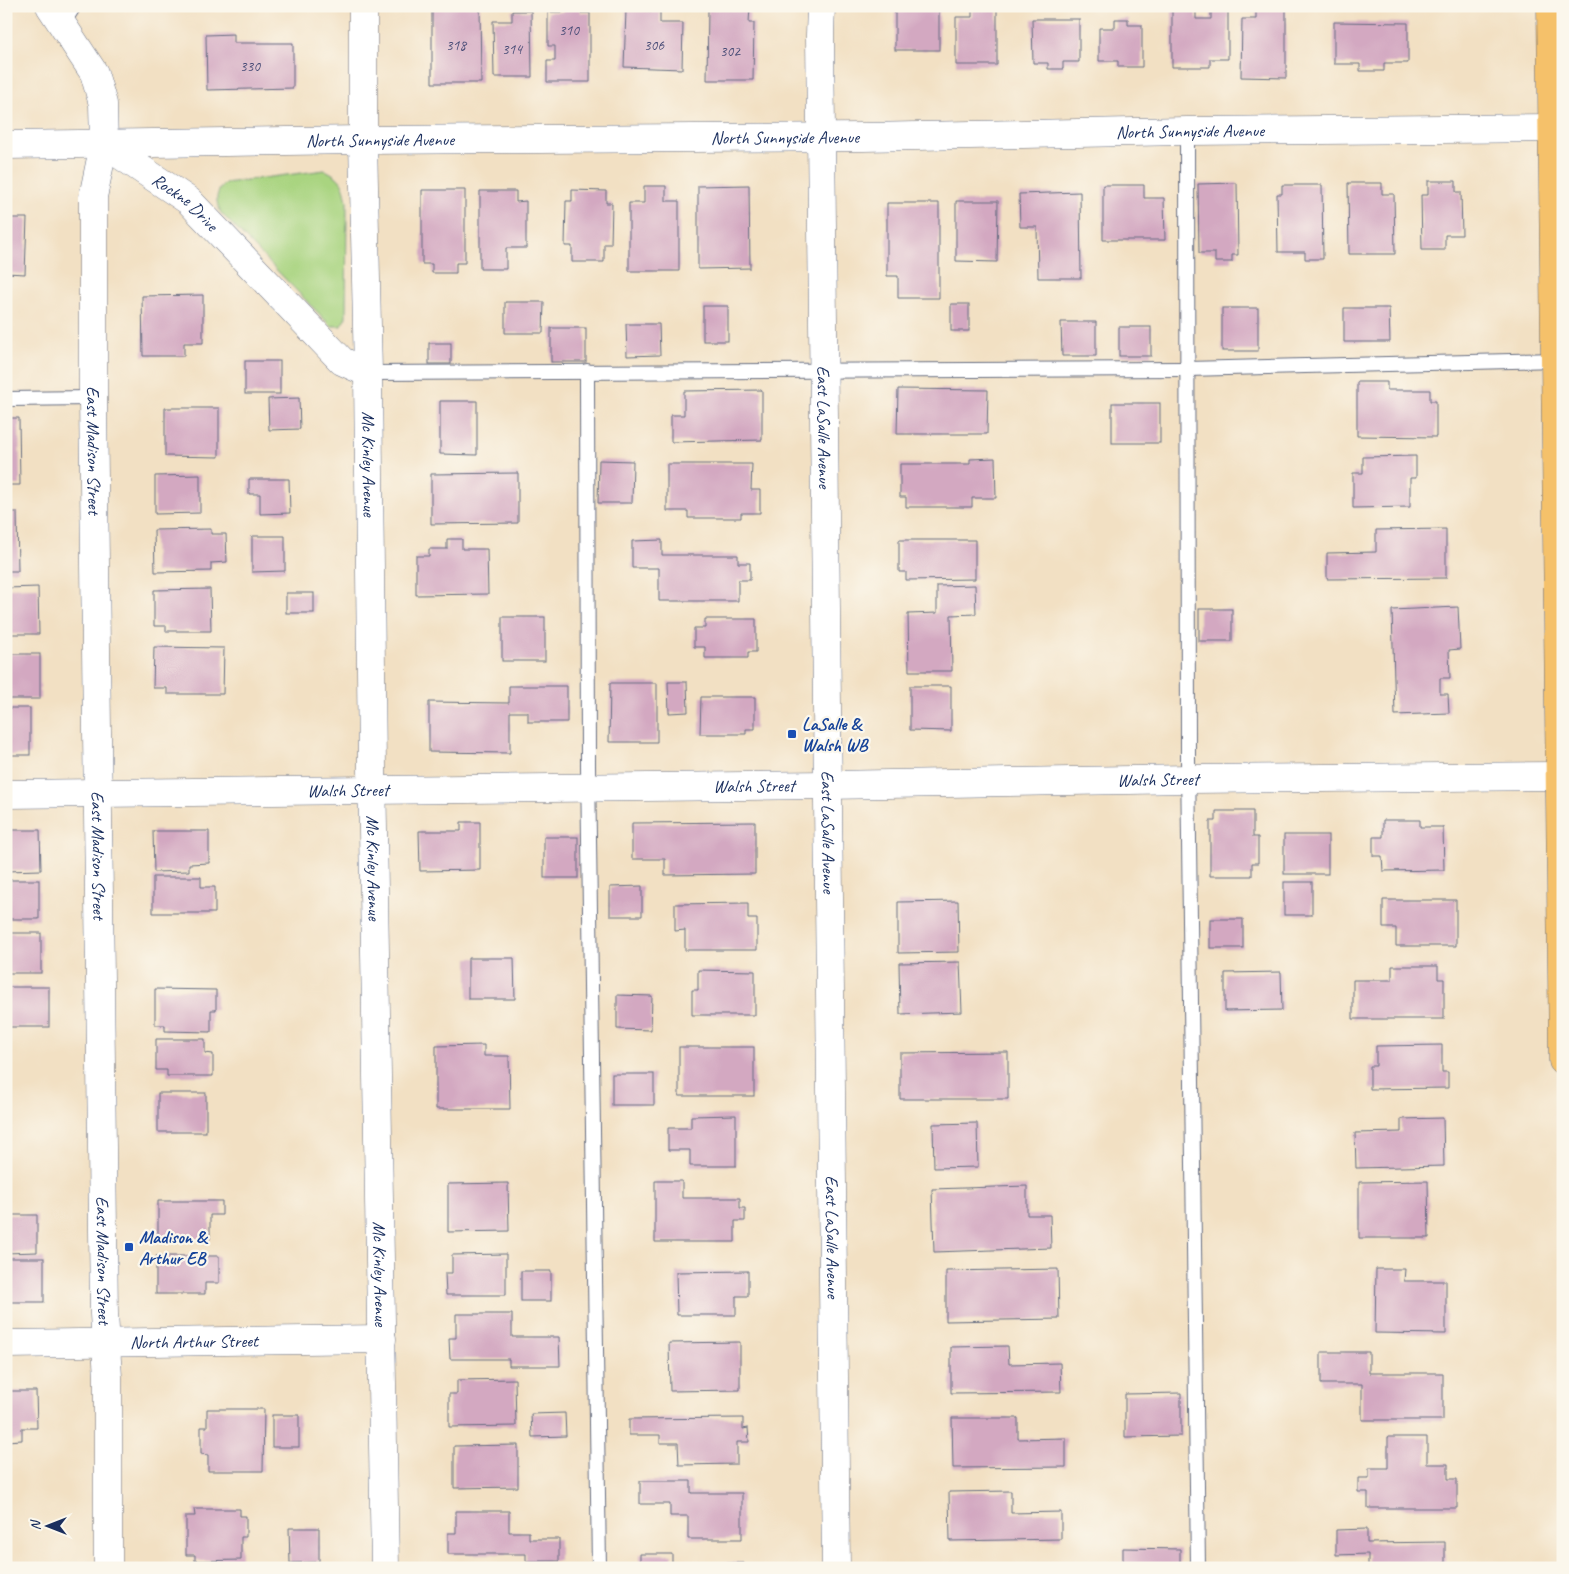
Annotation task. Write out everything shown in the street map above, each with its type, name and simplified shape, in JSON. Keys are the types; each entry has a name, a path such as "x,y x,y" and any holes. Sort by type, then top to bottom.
{"main road":[{"path":"1552,6 1558,128 1556,360 1563,1061"}],"street":[{"name":"Mc Kinley Avenue","path":"363,6 363,140 368,373 372,790 385,1568"},
{"name":"East LaSalle Avenue","path":"821,6 836,1568"},
{"path":"62,12 94,74 103,104 104,144"},
{"name":"North Sunnyside Avenue","path":"6,146 363,140 821,137 1187,131 1558,128"},
{"name":"Rockne Drive","path":"104,144 189,200 342,361 368,373"},
{"name":"East Madison Street","path":"104,144 94,197 93,398 105,1343 108,1377 108,1568"},
{"name":"Walsh Street","path":"6,794 1560,776"},
{"name":"North Arthur Street","path":"6,1344 382,1339"}],"lane":[{"path":"1187,131 1190,779 1198,1568"},
{"path":"368,373 1187,369 1556,360"},
{"path":"587,371 588,788 599,1568"},
{"path":"6,399 93,398"}],"green space":[{"path":"325,170 339,179 345,191 347,202 346,317 341,326 331,326 221,213 217,201 219,190 225,183"}],"building":[{"path":"432,6 480,6 481,83 432,83"},
{"path":"563,6 581,6 581,13 590,13 590,82 547,82 547,61 555,61 555,46 548,46 548,12 563,12"},
{"path":"722,6 750,6 749,23 754,23 753,80 707,80 708,9 722,9"},
{"path":"895,6 939,6 939,50 895,50"},
{"path":"1172,6 1196,6 1196,19 1211,19 1211,8 1228,8 1228,59 1210,59 1210,67 1172,67"},
{"path":"1256,6 1286,6 1286,78 1241,77 1242,19 1256,19"},
{"path":"972,9 997,9 997,65 956,65 956,17 972,17"},
{"path":"626,10 660,11 660,23 683,23 682,69 624,67"},
{"path":"512,11 531,11 532,77 494,77 493,21 512,21"},
{"path":"1032,19 1079,19 1079,62 1063,62 1063,69 1048,69 1048,63 1033,63"},
{"path":"1115,19 1128,19 1128,25 1142,25 1142,67 1118,67 1118,61 1099,61 1099,28 1115,28"},
{"path":"1334,22 1408,23 1408,63 1384,63 1384,71 1360,71 1360,64 1334,64"},
{"path":"234,34 234,43 293,43 293,88 207,90 206,35"},
{"path":"1428,181 1456,181 1456,192 1461,192 1462,235 1445,235 1445,250 1422,250 1421,195 1428,195"},
{"path":"1237,183 1238,255 1232,255 1232,262 1215,262 1215,253 1199,253 1198,184"},
{"path":"1348,183 1382,183 1382,194 1394,194 1395,254 1349,254"},
{"path":"749,185 750,268 698,269 698,186"},
{"path":"1103,185 1144,185 1144,198 1164,198 1165,240 1103,240"},
{"path":"1282,185 1322,185 1323,259 1305,259 1305,252 1278,252 1277,194 1282,194"},
{"path":"644,186 666,186 666,201 679,201 679,271 629,271 629,203 644,203"},
{"path":"422,190 465,190 465,263 456,263 456,273 432,273 432,264 422,264"},
{"path":"572,190 606,191 606,203 612,203 611,244 604,244 604,262 572,262 572,246 565,246 566,201 572,201"},
{"path":"480,191 516,191 516,202 526,201 526,248 506,248 506,269 480,269"},
{"path":"1080,192 1081,278 1038,278 1037,227 1020,227 1019,194"},
{"path":"956,201 998,201 997,262 956,261"},
{"path":"887,203 939,203 939,298 898,298 898,276 887,276"},
{"path":"6,218 27,218 25,274 6,273"},
{"path":"203,295 203,343 184,343 184,356 143,356 142,296"},
{"path":"505,302 544,302 543,333 505,333"},
{"path":"951,304 969,304 969,331 951,331"},
{"path":"703,306 728,306 728,341 703,341"},
{"path":"1222,308 1258,308 1258,351 1222,351"},
{"path":"1344,308 1389,308 1390,342 1344,342"},
{"path":"1061,322 1096,322 1096,356 1062,356"},
{"path":"626,324 659,324 660,355 627,356"},
{"path":"1119,327 1151,327 1151,356 1119,356"},
{"path":"551,328 586,328 586,362 551,362"},
{"path":"429,343 451,343 451,364 429,364"},
{"path":"245,361 280,361 280,394 245,394"},
{"path":"1357,382 1387,382 1387,390 1430,390 1430,401 1436,401 1436,437 1357,436"},
{"path":"898,389 988,390 987,434 897,434"},
{"path":"762,390 762,440 671,442 671,415 684,415 684,391"},
{"path":"299,398 300,429 269,430 268,399"},
{"path":"440,401 477,401 477,455 440,454"},
{"path":"1112,403 1160,403 1160,443 1112,443"},
{"path":"165,408 219,408 219,457 165,456"},
{"path":"6,418 19,418 20,485 6,485"},
{"path":"1416,456 1416,478 1410,478 1410,507 1353,508 1353,473 1363,473 1363,457"},
{"path":"995,458 996,498 972,498 972,507 906,507 906,497 900,497 900,464 970,464 970,459"},
{"path":"599,460 633,461 632,503 598,503"},
{"path":"667,464 752,464 751,490 760,490 760,513 741,513 741,518 688,518 688,511 667,511"},
{"path":"518,473 518,523 431,524 431,474"},
{"path":"200,475 200,513 155,514 155,476"},
{"path":"249,479 289,479 290,513 260,514 260,494 249,494"},
{"path":"6,512 17,512 18,571 6,571"},
{"path":"211,529 211,534 226,534 227,562 211,563 211,571 155,572 154,530"},
{"path":"1446,529 1446,578 1327,579 1327,553 1376,552 1376,530"},
{"path":"252,536 285,536 285,571 252,572"},
{"path":"447,539 462,539 462,549 487,549 488,594 416,595 416,556 429,556 429,549 447,549"},
{"path":"662,540 662,555 738,555 738,563 750,563 750,580 738,580 738,601 659,601 659,568 632,568 632,541"},
{"path":"899,540 975,540 975,579 906,580 906,572 899,572"},
{"path":"975,585 976,614 951,615 952,671 909,671 908,614 937,613 937,586"},
{"path":"38,587 39,634 6,634 6,588"},
{"path":"210,589 211,631 166,631 166,626 154,626 154,590"},
{"path":"286,593 314,593 314,613 286,613"},
{"path":"1458,607 1460,649 1449,650 1450,678 1440,678 1440,694 1448,694 1449,713 1395,715 1392,610"},
{"path":"1199,609 1232,609 1232,641 1199,641"},
{"path":"502,617 545,617 545,661 502,661"},
{"path":"705,619 756,619 756,652 748,652 748,658 705,658 705,647 694,647 694,628 705,628"},
{"path":"154,647 224,648 223,694 167,694 167,688 153,688"},
{"path":"6,654 40,654 40,699 6,699"},
{"path":"668,682 687,682 688,712 669,713"},
{"path":"610,683 657,683 657,742 609,742"},
{"path":"509,686 567,686 567,722 528,722 528,712 510,712 510,753 429,752 429,702 509,703"},
{"path":"910,686 951,686 951,731 910,730"},
{"path":"701,697 755,697 755,729 746,729 746,734 700,734"},
{"path":"6,708 30,708 30,755 6,755"},
{"path":"1216,811 1253,811 1253,837 1258,837 1258,863 1252,863 1252,876 1210,876 1210,821 1216,821"},
{"path":"1383,820 1420,820 1420,827 1443,827 1444,870 1383,871 1382,856 1373,856 1373,837 1383,837"},
{"path":"461,822 480,822 480,870 420,871 419,831 461,831"},
{"path":"755,822 755,874 665,875 665,859 632,859 632,823"},
{"path":"6,830 40,830 41,870 6,871"},
{"path":"153,831 209,831 209,863 189,864 189,871 154,872"},
{"path":"1284,835 1328,835 1328,874 1284,874"},
{"path":"544,837 578,837 578,878 544,878"},
{"path":"153,877 201,877 201,887 215,887 215,913 153,913"},
{"path":"6,880 39,880 39,919 6,919"},
{"path":"1284,882 1312,882 1312,915 1284,915"},
{"path":"642,886 642,916 610,916 610,887"},
{"path":"1383,900 1456,900 1456,946 1396,946 1396,928 1383,928"},
{"path":"958,901 959,952 898,953 898,902"},
{"path":"748,903 748,919 757,919 757,950 685,950 685,930 675,931 675,904"},
{"path":"1210,919 1243,919 1243,948 1210,948"},
{"path":"6,933 41,933 41,973 6,973"},
{"path":"468,958 514,958 515,999 468,999"},
{"path":"960,962 962,1012 900,1014 899,963"},
{"path":"1392,966 1438,966 1438,979 1444,979 1444,1019 1353,1019 1353,980 1392,980"},
{"path":"698,970 755,971 755,1015 692,1015 692,990 698,990"},
{"path":"1281,972 1282,1010 1225,1011 1225,973"},
{"path":"6,987 49,987 49,1027 6,1027"},
{"path":"155,989 216,990 216,1010 211,1010 211,1032 165,1031 165,1025 155,1025"},
{"path":"617,995 652,996 651,1030 617,1029"},
{"path":"156,1039 205,1039 205,1053 213,1054 213,1076 167,1076 167,1070 156,1070"},
{"path":"484,1045 484,1056 509,1056 510,1109 436,1109 436,1046"},
{"path":"1442,1045 1442,1072 1448,1072 1448,1088 1370,1089 1370,1066 1376,1066 1376,1046"},
{"path":"679,1047 754,1047 754,1096 679,1096"},
{"path":"1008,1052 1008,1099 900,1099 900,1053"},
{"path":"612,1074 654,1074 654,1105 612,1105"},
{"path":"158,1093 206,1093 206,1132 158,1132"},
{"path":"736,1115 736,1166 690,1166 690,1150 668,1150 668,1128 691,1128 691,1116"},
{"path":"1443,1118 1444,1166 1356,1168 1355,1133 1401,1132 1401,1119"},
{"path":"977,1123 978,1167 934,1168 933,1124"},
{"path":"655,1181 682,1181 682,1198 740,1198 740,1208 745,1208 745,1221 735,1221 735,1242 655,1242"},
{"path":"1428,1181 1429,1238 1359,1238 1359,1182"},
{"path":"508,1183 509,1231 448,1232 448,1184"},
{"path":"1027,1186 1027,1215 1050,1215 1051,1248 934,1252 932,1189"},
{"path":"158,1201 222,1201 222,1215 210,1215 210,1239 158,1239"},
{"path":"6,1215 37,1215 37,1252 6,1253"},
{"path":"506,1254 506,1295 446,1295 445,1273 452,1273 452,1255"},
{"path":"156,1256 219,1256 219,1283 205,1283 205,1294 156,1294"},
{"path":"6,1258 44,1258 44,1302 6,1302"},
{"path":"1058,1269 1059,1319 946,1321 946,1271"},
{"path":"1376,1269 1405,1269 1404,1281 1446,1281 1446,1334 1375,1333"},
{"path":"521,1271 551,1271 551,1301 521,1301"},
{"path":"748,1271 748,1296 736,1296 736,1315 677,1315 676,1272"},
{"path":"456,1314 512,1314 512,1337 559,1337 560,1366 509,1366 509,1359 450,1359 449,1338 456,1338"},
{"path":"740,1342 740,1390 670,1391 669,1343"},
{"path":"1008,1346 1009,1364 1060,1363 1061,1392 951,1393 951,1347"},
{"path":"1321,1352 1369,1352 1369,1373 1443,1373 1443,1420 1362,1420 1362,1384 1321,1384"},
{"path":"515,1379 516,1426 449,1427 449,1394 457,1394 457,1380"},
{"path":"6,1391 36,1391 37,1428 22,1428 22,1440 6,1441"},
{"path":"1181,1393 1181,1436 1125,1437 1125,1394"},
{"path":"207,1409 264,1409 263,1471 208,1471 208,1455 201,1454 201,1427 207,1427"},
{"path":"565,1413 566,1436 532,1437 531,1414"},
{"path":"272,1415 299,1415 299,1447 272,1447"},
{"path":"743,1418 743,1429 748,1428 749,1442 737,1442 737,1464 679,1465 678,1443 660,1443 660,1435 629,1435 629,1419"},
{"path":"952,1418 1018,1418 1018,1439 1066,1438 1066,1467 953,1468"},
{"path":"1388,1437 1427,1437 1427,1464 1448,1464 1448,1479 1457,1479 1457,1508 1368,1508 1368,1492 1358,1492 1358,1478 1369,1478 1369,1468 1388,1468"},
{"path":"518,1445 518,1487 454,1488 454,1446"},
{"path":"640,1481 691,1481 691,1493 742,1493 742,1539 688,1539 688,1516 670,1516 670,1504 640,1504"},
{"path":"1011,1491 1011,1513 1061,1512 1061,1539 950,1541 949,1492"},
{"path":"194,1509 240,1509 240,1516 246,1516 246,1537 241,1537 241,1560 195,1561 195,1555 186,1555 186,1516 195,1516"},
{"path":"456,1511 509,1511 509,1532 529,1532 529,1539 559,1539 559,1561 526,1561 526,1554 448,1554 448,1533 456,1533"},
{"path":"289,1528 319,1528 319,1562 290,1563"},
{"path":"1367,1529 1367,1543 1445,1542 1445,1568 1368,1568 1368,1554 1336,1555 1336,1530"},
{"path":"1123,1548 1180,1549 1180,1568 1123,1568"},
{"path":"640,1554 672,1554 672,1564 744,1563 744,1568 640,1568"}],"place":[{"name":"LaSalle & Walsh WB","path":"792,734"},
{"name":"Madison & Arthur EB","path":"129,1247"}]}
